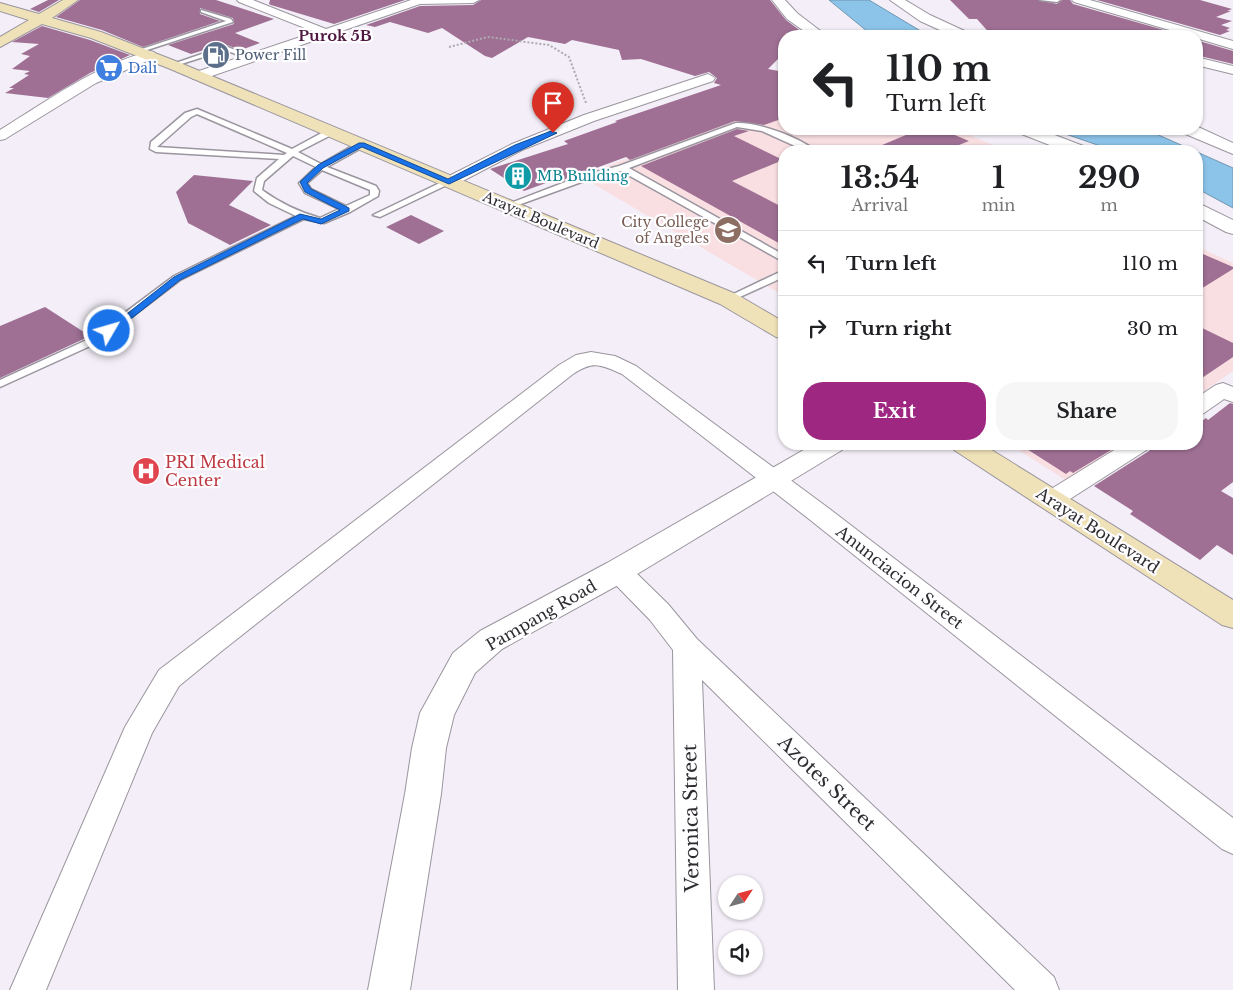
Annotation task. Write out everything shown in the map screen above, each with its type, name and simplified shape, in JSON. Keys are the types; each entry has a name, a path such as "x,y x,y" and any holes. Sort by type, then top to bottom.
{"main road":[{"path":"0,43 72,0"},
{"name":"Arayat Boulevard","path":"0,7 96,35 144,53 728,299 778,328"},
{"name":"Arayat Boulevard","path":"972,450 1233,616"}],"street":[{"path":"243,0 327,33"},
{"path":"198,76 420,1 473,0"},
{"path":"778,0 792,16 812,30"},
{"path":"896,0 925,18 951,30"},
{"path":"1078,0 1180,30"},
{"path":"1203,37 1233,45"},
{"path":"0,136 66,96 144,53"},
{"path":"1203,63 1232,71"},
{"path":"449,182 517,147 589,118 708,78"},
{"path":"1040,135 1065,145"},
{"path":"1202,135 1233,149"},
{"path":"1203,212 1233,228"},
{"name":"Anunciacion Street","path":"28,990 140,728 170,678 213,642 556,378 571,364 582,359 604,358 629,370 775,480 1233,838"},
{"path":"1203,403 1223,390 1233,396"},
{"name":"Pampang Road","path":"389,990 423,794 429,748 438,713 464,663 491,640 618,572 823,450"},
{"path":"1051,500 1130,450"},
{"name":"Azotes Street","path":"618,572 659,612 687,646 1041,990"},
{"name":"Veronica Street","path":"687,646 696,990"}],"lane":[{"path":"1043,0 1056,0"},
{"path":"144,53 230,22 203,11"},
{"path":"173,65 225,48 252,58"},
{"path":"284,158 156,150 153,147 154,144 188,115 197,111 292,152 320,167 372,188 375,192 374,196 321,221 302,216 272,201 258,191 260,180 284,158 292,152 332,131"},
{"path":"507,206 584,178 622,168 736,125 757,126 799,145"},
{"path":"346,210 308,190 303,182 320,167 362,144"},
{"path":"622,168 778,257"},
{"path":"377,215 449,182"},
{"path":"0,384 95,340 177,278 302,216"},
{"path":"728,299 778,276"}],"path":[{"path":"449,47 488,36 549,46 560,51 569,57 580,83 589,118"}],"shaded area":[{"name":"City College of Angeles","path":"778,102 778,135 969,135 993,145 778,145 777,292 580,176"},
{"path":"1203,249 1233,263 1233,371 1203,392"},
{"path":"1018,450 1120,450 1072,484"}],"water":[{"path":"829,0 869,0 919,30 866,30"},
{"path":"1068,135 1159,135 1181,145 1098,145"},
{"path":"1203,155 1233,168 1233,208 1203,192"}],"building":[{"path":"48,0 59,0 39,12 30,9"},
{"path":"80,0 216,0 274,19 235,33 260,43 241,50 224,44 191,54 168,45 234,24 233,18 200,8 200,14 220,21 143,47 102,30 56,17"},
{"path":"270,0 405,0 334,24 271,5 269,4"},
{"path":"481,0 770,0 786,20 799,30 778,30 778,59 768,69 778,71 778,120 764,125 735,121 630,160 626,157 561,181 557,179 524,191 490,169 568,144 564,141 617,122 615,121 721,85 714,83 717,78 709,72 695,76 641,59 622,60 619,50 572,40 565,44 528,37 492,58 485,56 442,28 428,33 390,22 375,27 366,25 420,6 473,5"},
{"path":"950,0 1038,0 1057,4 1062,0 1070,0 1073,4 1164,30 987,30 977,19 969,19"},
{"path":"1097,0 1200,0 1232,9 1216,17 1232,21 1221,25 1230,28 1226,30 1230,31 1220,35"},
{"path":"42,26 90,40 130,55 90,73 48,98 5,93 14,88 9,88 29,75 24,74 30,71 12,69 30,56 21,54 39,44 12,42"},
{"path":"1203,42 1233,51 1233,64 1203,57"},
{"path":"737,129 749,131 734,136 778,158 778,162 732,181 778,205 778,243 641,166"},
{"path":"906,135 955,135 969,141 959,145 882,145"},
{"path":"194,175 253,181 229,205 271,225 230,245 188,223 176,192"},
{"path":"411,215 444,231 419,244 386,227"},
{"path":"1203,254 1233,267 1233,269 1203,288"},
{"path":"45,307 90,336 0,378 0,326"},
{"path":"1203,328 1233,343 1233,357 1203,377"},
{"path":"1230,403 1233,404 1233,482 1221,491 1233,498 1233,555 1217,545 1200,560 1130,514 1133,511 1094,486 1150,450 1203,450 1203,420 1206,418 1208,420"},
{"path":"1028,450 1111,450 1073,473 1070,471 1066,474"}],"place":[{"name":"Power Fill","path":"216,55"},
{"name":"Dali","path":"109,68"},
{"name":"MB Building","path":"518,176"},
{"name":"City College of Angeles","path":"728,230"},
{"name":"PRI Medical Center","path":"146,471"}],"district":[{"name":"Purok 5B","path":"335,35"}],"route":[{"path":"109,331 177,278 302,216 321,221 346,210 308,190 303,182 320,167 362,144 449,182 517,147 553,133"}]}
